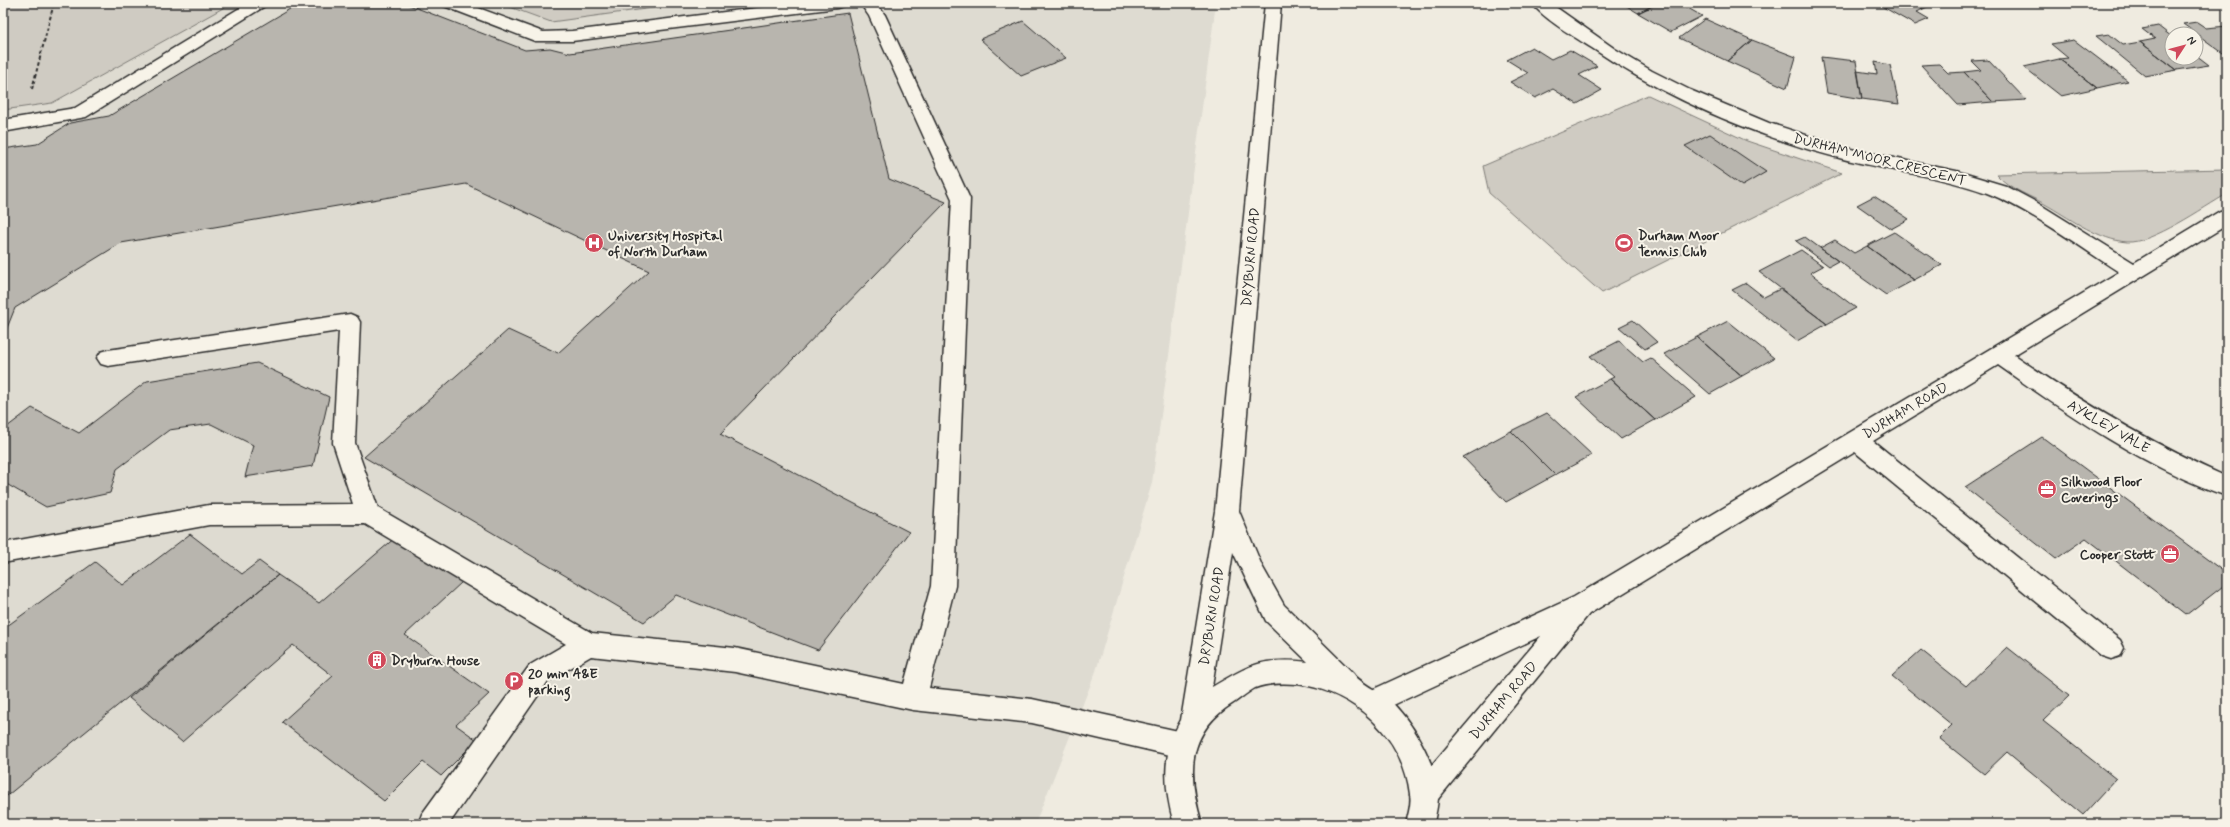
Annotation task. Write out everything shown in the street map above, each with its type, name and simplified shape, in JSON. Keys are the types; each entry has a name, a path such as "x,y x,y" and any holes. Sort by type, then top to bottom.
{"street":[{"path":"3,126 80,113 259,3"},
{"path":"450,3 542,37 572,36 837,3"},
{"path":"868,3 877,15 961,199 943,586 913,698"},
{"name":"DRYBURN ROAD","path":"1194,721 1227,511 1273,3"},
{"name":"DURHAM MOOR CRESCENT","path":"1540,3 1604,50 1650,77 1706,105 1749,122 1843,152 1990,187 2026,205 2134,272"},
{"name":"DURHAM ROAD","path":"1374,702 1583,605 2227,216"},
{"path":"108,358 350,322 344,443 368,514"},
{"name":"AYKLEY VALE","path":"1998,354 2088,416 2195,473 2227,487"},
{"path":"1856,440 2111,648"},
{"name":"DRYBURN ROAD","path":"1227,511 1252,570 1275,613 1349,686"},
{"path":"3,553 209,515 368,514 588,644 735,660 913,698 1032,711 1183,745"},
{"name":"DURHAM ROAD","path":"1424,795 1583,605"},
{"path":"432,824 539,673 588,644"},
{"path":"1188,824 1180,799 1178,769 1183,745 1194,721 1207,705 1250,678 1290,672 1312,674 1349,686 1374,702 1392,720 1414,756 1424,795 1420,824"},
{"path":"1169,824 1180,799"}],"path":[{"path":"24,123 54,3"}],"shaded area":[{"name":"University Hospital of North Durham","path":"3,3 1216,3 1152,483 1096,671 1035,824 3,824"},
{"path":"6,3 232,3 52,103 3,110 3,9"},
{"path":"499,3 689,3 551,22"},
{"name":"Durham Moor Tennis Club","path":"1648,95 1747,141 1842,173 1602,293 1489,193 1483,166"},
{"path":"2227,169 2227,194 2164,231 2138,241 2127,242 2107,238 2087,229 2043,203 2014,189 1996,174"}],"building":[{"path":"300,3 404,3 525,50 550,48 570,53 848,13 889,179 946,202 720,434 909,532 818,650 676,595 644,622 364,457 508,330 558,353 649,271 466,184 121,243 15,308 3,338 3,149 37,144 70,123 109,116"},
{"path":"1622,3 1658,3 1638,13"},
{"path":"1658,3 1679,3 1702,16 1671,32 1638,13"},
{"path":"1876,3 1914,3 1923,9 1917,12 1929,19 1915,25"},
{"path":"1914,3 1935,3 1923,9"},
{"path":"1705,19 1752,40 1727,61 1679,38"},
{"path":"1023,21 1066,58 1021,76 980,39"},
{"path":"2197,22 2203,26 2186,26 2183,24"},
{"path":"2158,26 2164,31 2164,60 2140,42 2155,39 2142,29"},
{"path":"2227,26 2227,56 2204,39 2204,27 2206,28"},
{"path":"2109,34 2123,45 2140,42 2164,60 2164,66 2172,66 2177,70 2145,76 2096,36"},
{"path":"1752,40 1796,57 1787,88 1727,61"},
{"path":"2074,40 2128,81 2097,88 2059,59 2068,58 2051,44"},
{"path":"1532,47 1551,59 1570,50 1597,66 1579,75 1602,90 1577,104 1553,89 1535,98 1510,82 1528,73 1507,60"},
{"path":"1821,57 1856,61 1862,99 1827,93"},
{"path":"2059,59 2097,88 2061,96 2024,67"},
{"path":"1988,60 2026,100 1993,102 1964,72 1981,70 1972,61"},
{"path":"2204,61 2209,65 2204,66"},
{"path":"1875,62 1890,65 1899,104 1862,99 1857,71 1877,74"},
{"path":"1939,64 1948,73 1964,72 1993,102 1958,105 1921,65"},
{"path":"2172,66 2203,66 2177,70"},
{"path":"1710,134 1766,172 1742,186 1685,146"},
{"path":"1874,196 1909,219 1891,229 1857,205"},
{"path":"1894,232 1942,265 1914,280 1867,246"},
{"path":"1805,237 1838,261 1829,266 1796,241"},
{"path":"1835,240 1854,253 1867,246 1914,280 1886,295 1820,248"},
{"path":"1801,250 1823,266 1810,273 1856,308 1827,324 1759,272"},
{"path":"1746,283 1764,297 1780,289 1827,324 1797,341 1732,290"},
{"path":"1633,320 1657,342 1645,349 1619,327"},
{"path":"1728,321 1774,358 1742,376 1697,337"},
{"path":"1697,337 1742,376 1710,394 1664,354"},
{"path":"1619,341 1643,362 1651,358 1696,397 1655,420 1610,379 1614,377 1590,356"},
{"path":"257,363 329,397 313,466 245,477 253,445 211,424 169,430 117,469 110,493 46,507 3,482 3,430 32,408 79,433 147,381"},
{"path":"1610,379 1655,420 1621,439 1576,397"},
{"path":"1547,413 1592,455 1555,475 1511,431"},
{"path":"1511,431 1555,475 1506,502 1463,457"},
{"path":"2042,437 2227,574 2227,583 2186,615 2086,538 2056,559 1965,487"},
{"path":"190,534 242,574 259,561 278,575 3,799 3,629 95,562 123,585"},
{"name":"Dryburn House","path":"396,537 462,582 405,635 489,694 456,725 477,740 441,776 423,762 384,801 282,722 333,676 293,645 182,742 129,698 278,575 319,603"},
{"path":"2007,647 2069,696 2043,721 2116,779 2083,815 2007,752 1984,774 1939,738 1952,725 1892,676 1921,650 1966,686"}],"place":[{"name":"University Hospital of North Durham","path":"594,243"},
{"name":"Durham Moor Tennis Club","path":"1624,243"},
{"name":"Silkwood Floor Coverings","path":"2047,489"},
{"name":"Cooper Stott","path":"2170,554"},
{"name":"Dryburn House","path":"377,660"},
{"name":"20 min A&E parking","path":"514,681"}]}
